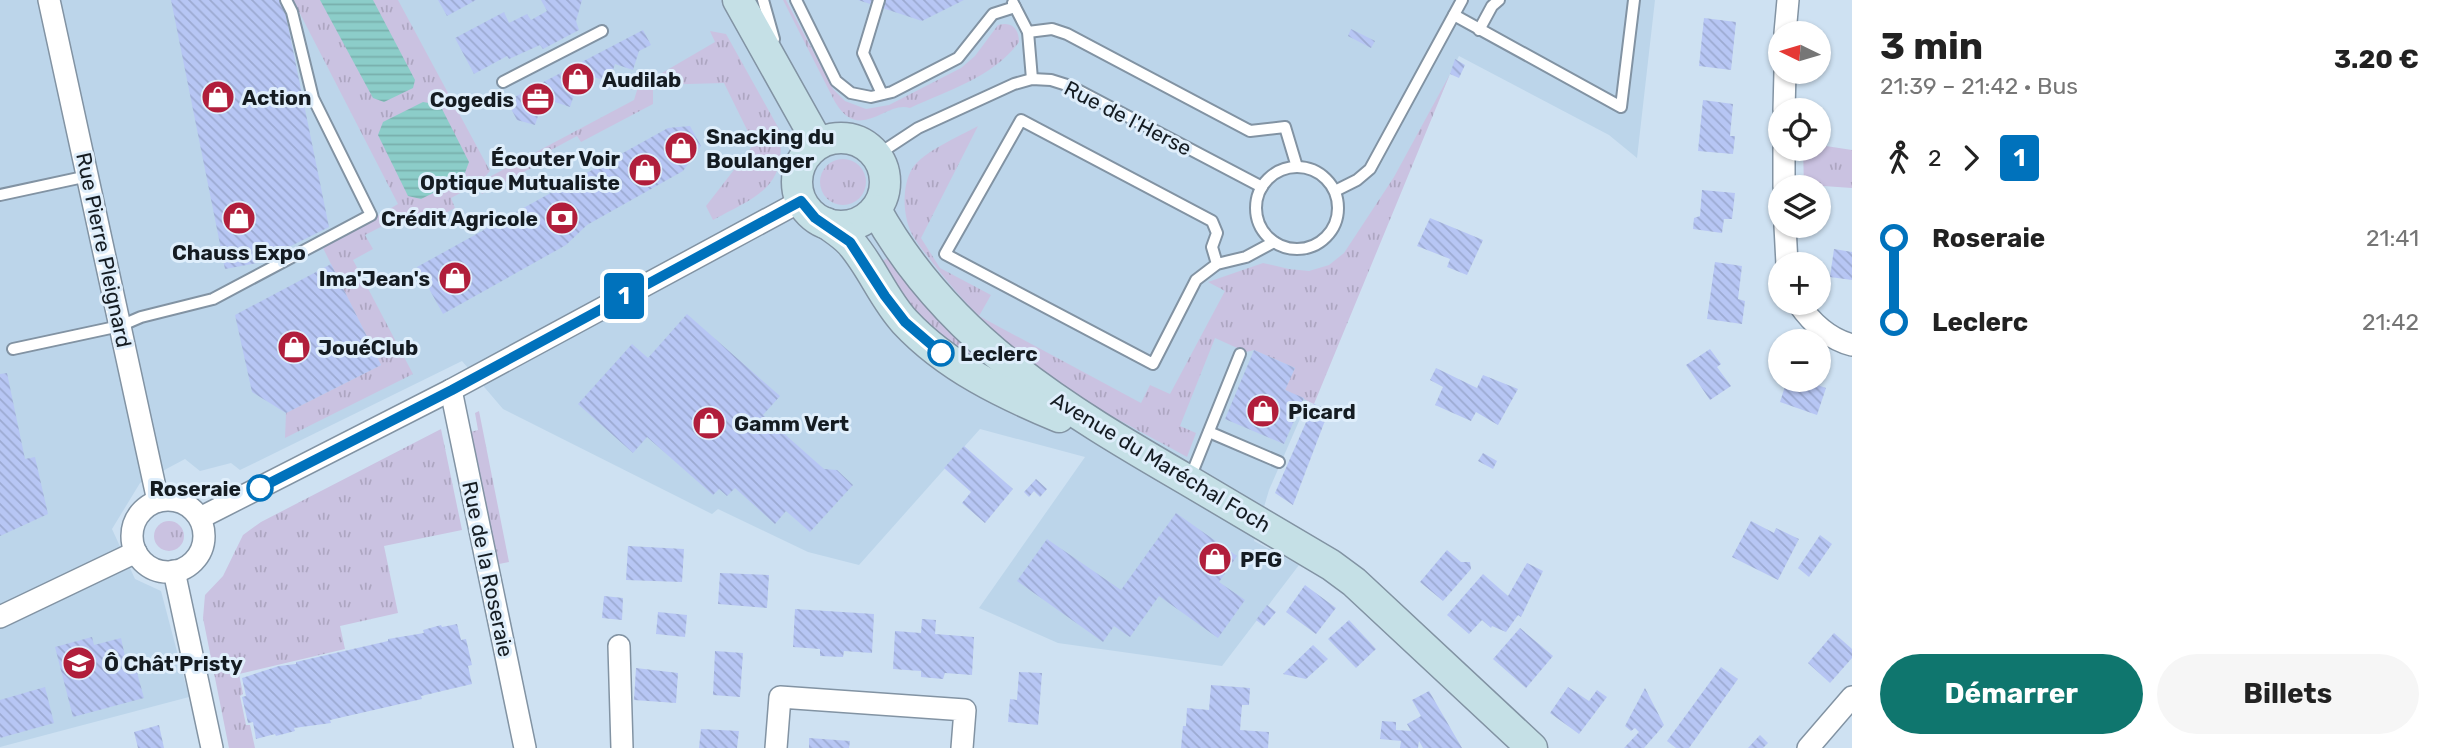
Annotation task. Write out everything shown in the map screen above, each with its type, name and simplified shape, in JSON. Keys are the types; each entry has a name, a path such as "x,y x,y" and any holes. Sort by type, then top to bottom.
{"street":[{"name":"Rue Pierre Pleignard","path":"49,0 158,501"},
{"path":"738,0 818,143"},
{"path":"1786,21 1788,0"},
{"path":"825,223 836,226 858,223 876,210 883,197 886,183 884,168 877,155 857,139 831,138 818,143 801,162 797,188 807,210 850,242 905,322 946,356 988,385 1121,442"},
{"path":"200,518 452,390 801,201"},
{"name":"Avenue du Maréchal Foch","path":"876,210 912,268 986,346 1042,389 1121,442 1339,571 1532,748"},
{"path":"1808,315 1818,327 1852,345"},
{"name":"Rue de la Roseraie","path":"452,390 525,748"},
{"path":"170,499 182,502 200,518 204,541 201,552 194,561 174,572 151,568 136,552 132,531 135,521 141,512 158,501 170,499"},
{"path":"0,617 136,552"},
{"path":"174,572 212,748"},
{"path":"619,646 622,748"},
{"path":"776,748 780,697 965,710 962,748"},
{"path":"1808,748 1852,697"}],"lane":[{"path":"13,349 120,326 141,317 214,299 371,215 313,98 292,12 286,0"},
{"path":"763,0 787,86"},
{"path":"796,0 836,81 851,93 871,97 882,94 923,77 958,58 993,14 1014,3 1028,32 1032,79"},
{"path":"879,0 863,53 882,94"},
{"path":"1335,191 1357,180 1370,169 1462,0"},
{"path":"1479,30 1492,6 1499,0"},
{"path":"1454,15 1621,107 1634,0"},
{"path":"1028,32 1052,29 1067,34 1250,131 1285,127 1297,167"},
{"path":"503,82 602,31"},
{"name":"Rue de l'Herse","path":"877,155 919,128 1014,84 1032,79 1051,80 1070,86 1262,187"},
{"path":"1217,264 1212,247 1217,233 1212,221 1021,120 945,254 1153,365 1196,280 1217,264 1246,257 1274,242"},
{"path":"1297,167 1319,173 1335,191 1338,217 1324,240 1312,247 1286,248 1274,242 1259,223 1257,198 1271,177 1283,170 1297,167"},
{"path":"0,195 88,176"},
{"path":"1189,481 1240,354"},
{"path":"1209,432 1279,462"}],"shaded area":[{"path":"0,0 1655,0 1637,158 1609,135 1459,56 1269,490 1254,541 1299,565 1222,666 1058,643 979,608 1085,457 980,429 859,565 808,552 718,509 712,514 503,409 462,361 240,470 231,463 200,471 185,459 140,483 112,529 135,579 161,591 189,697 0,747"},
{"path":"320,0 373,0 415,80 413,88 384,102 373,98"},
{"path":"423,102 440,105 469,162 463,178 421,199 408,196 378,135 383,122"}],"green space":[{"path":"293,0 398,0 490,171 480,182 634,100 638,87 715,42 710,31 726,34 779,129 779,165 766,188 713,220 706,206 754,144 724,83 653,85 653,104 581,142 577,136 551,150 554,156 482,194 477,184 451,198 455,208 413,230 404,215 365,235 373,249 353,260 413,374 285,438 286,413 381,365 323,248 398,204"},
{"path":"783,0 786,0 833,89 845,101 866,109 889,105 961,68 975,56 998,25 1007,24 1014,27 1019,42 997,65 954,89 910,108 901,107 873,118 854,120 844,114 835,102"},
{"path":"1450,74 1314,404 1285,390 1295,368 1254,350 1246,352 1215,338 1180,426 1196,433 1187,457 1058,383 1023,357 979,316 1141,403 1150,385 1170,394 1225,291 1208,282 1263,263 1309,271 1329,265 1344,253 1394,177"},
{"path":"978,126 921,238 940,268 991,295 979,316 945,279 915,239 907,221 905,203 908,176 917,163"},
{"path":"1831,147 1852,150 1852,188 1831,187 1831,175 1804,175 1803,161 1831,161"},
{"path":"843,159 860,165 866,182 860,199 843,205 826,199 820,182 826,165"},
{"path":"891,255 1022,388 924,329 878,265"},
{"path":"479,411 509,562 494,565 467,433 478,430 475,413"},
{"path":"441,429 462,530 384,546 398,613 340,626 345,649 239,674 246,725 250,725 255,748 229,748 203,618 205,595 223,576 243,535 261,522"},
{"path":"169,521 180,525 184,536 180,547 169,551 158,547 154,536 158,525"}],"building":[{"path":"171,0 279,0 285,11 329,227 257,263 225,269"},
{"path":"438,0 476,0 447,16"},
{"path":"541,0 582,0 576,21 579,30 543,49 540,45 509,59 507,56 474,74 455,38 504,12 509,23 527,14 531,20 547,11"},
{"path":"858,0 964,0 922,21"},
{"path":"1704,18 1736,22 1731,70 1699,66"},
{"path":"1351,29 1375,41 1371,48 1348,36"},
{"path":"643,30 651,45 639,51 633,70 615,64 609,82 591,76 585,79 587,83 576,89 570,107 552,101 541,107 535,125 517,120 507,101"},
{"path":"1455,59 1465,65 1459,78 1450,74"},
{"path":"1703,100 1733,104 1730,136 1735,136 1733,154 1698,151"},
{"path":"690,126 701,146 683,171 587,225 566,245 443,314 417,267 668,128"},
{"path":"1702,190 1735,193 1732,219 1724,219 1722,233 1693,229 1694,218 1700,216"},
{"path":"1430,218 1483,240 1467,275 1447,267 1450,259 1417,246"},
{"path":"1834,249 1852,252 1852,280 1831,277"},
{"path":"1715,262 1742,266 1738,299 1745,301 1742,324 1707,319"},
{"path":"331,264 381,365 286,413 252,392 235,315"},
{"path":"687,314 780,396 763,415 824,469 837,470 853,485 810,532 786,511 775,524 735,488 727,496 719,489 713,495 647,437 633,453 578,404 632,344 648,358"},
{"path":"1710,349 1721,364 1717,367 1731,386 1710,400 1686,365"},
{"path":"1254,350 1295,368 1285,390 1304,398 1284,444 1225,419"},
{"path":"1436,368 1477,388 1483,375 1518,389 1498,425 1476,412 1471,421 1435,405 1443,387 1430,380"},
{"path":"7,373 25,459 35,457 48,514 0,536 0,374"},
{"path":"1783,392 1825,392 1817,415 1780,402"},
{"path":"1314,404 1329,410 1293,505 1275,493"},
{"path":"964,446 1013,489 985,523 962,503 971,492 944,468"},
{"path":"1483,453 1497,461 1493,469 1478,461"},
{"path":"1036,479 1047,489 1040,497 1034,491 1029,497 1024,492"},
{"path":"1176,513 1237,556 1219,582 1245,600 1218,638 1159,596 1130,637 1114,626 1103,642 1017,581 1047,539 1121,590"},
{"path":"1751,521 1774,533 1776,528 1799,539 1778,580 1732,557"},
{"path":"1820,535 1832,544 1809,577 1798,568"},
{"path":"628,546 684,549 682,582 626,580"},
{"path":"1447,550 1461,562 1470,562 1471,569 1443,601 1420,582"},
{"path":"1527,563 1543,571 1521,617 1518,615 1506,632 1492,626 1491,628 1482,620 1469,634 1447,615 1483,574 1508,596"},
{"path":"720,573 769,575 767,608 718,604"},
{"path":"1305,585 1336,608 1316,634 1286,612"},
{"path":"604,596 623,598 622,620 602,618"},
{"path":"1267,605 1276,612 1264,626 1256,620"},
{"path":"795,609 874,614 872,653 844,651 843,657 820,656 820,649 793,647"},
{"path":"658,612 687,615 685,637 656,634"},
{"path":"922,619 936,620 935,634 974,637 972,675 945,673 943,679 921,677 921,671 893,669 895,631 921,633"},
{"path":"1349,620 1376,649 1356,668 1328,639"},
{"path":"457,624 461,640 466,639 472,665 468,666 472,684 421,696 422,699 330,720 331,723 294,728 295,731 256,739 253,722 248,723 242,697 246,696 242,678 388,639 424,633 423,630 441,625"},
{"path":"1520,628 1553,656 1526,688 1493,659"},
{"path":"1834,633 1852,649 1852,658 1830,683 1808,663"},
{"path":"92,637 94,645 121,638 127,666 135,665 144,698 73,717 55,647"},
{"path":"1313,645 1328,659 1306,679 1283,674"},
{"path":"715,651 743,653 740,697 713,695"},
{"path":"1721,667 1738,679 1689,748 1676,748 1667,741"},
{"path":"636,668 678,673 676,703 634,700"},
{"path":"1019,672 1042,673 1038,725 1008,722 1010,699 1017,700"},
{"path":"1211,685 1250,688 1249,705 1242,705 1240,730 1269,732 1268,748 1181,748 1187,708 1209,710"},
{"path":"45,687 54,723 0,738 0,700"},
{"path":"1568,687 1589,701 1597,690 1607,697 1579,734 1550,713"},
{"path":"1645,688 1664,725 1644,748 1624,748 1639,732 1635,728 1631,731 1625,726"},
{"path":"1429,691 1462,748 1423,748 1419,741 1418,748 1400,748 1401,741 1380,739 1382,721 1396,722 1396,730 1411,731 1407,724 1421,716 1412,700"},
{"path":"159,725 164,748 138,748 134,732"},
{"path":"701,729 739,731 737,748 699,748"},
{"path":"1760,735 1768,743 1763,748 1748,748"},
{"path":"809,738 850,741 849,748 809,748"}],"bus line":[{"name":"1","path":"260,488 452,390 801,201 815,218 850,242 905,322 941,353"}],"place":[{"name":"Audilab","path":"578,79"},
{"name":"Action","path":"218,97"},
{"name":"Cogedis","path":"538,99"},
{"name":"Snacking du Boulanger","path":"681,148"},
{"name":"Écouter Voir Optique Mutualiste","path":"645,170"},
{"name":"Chauss Expo","path":"239,218"},
{"name":"Crédit Agricole","path":"562,218"},
{"name":"Ima'Jean's","path":"455,278"},
{"name":"JouéClub","path":"294,347"},
{"name":"Leclerc","path":"941,353"},
{"name":"Picard","path":"1263,411"},
{"name":"Gamm Vert","path":"709,423"},
{"name":"Roseraie","path":"260,488"},
{"name":"PFG","path":"1215,559"},
{"name":"Ô Chât'Pristy","path":"79,663"}]}
